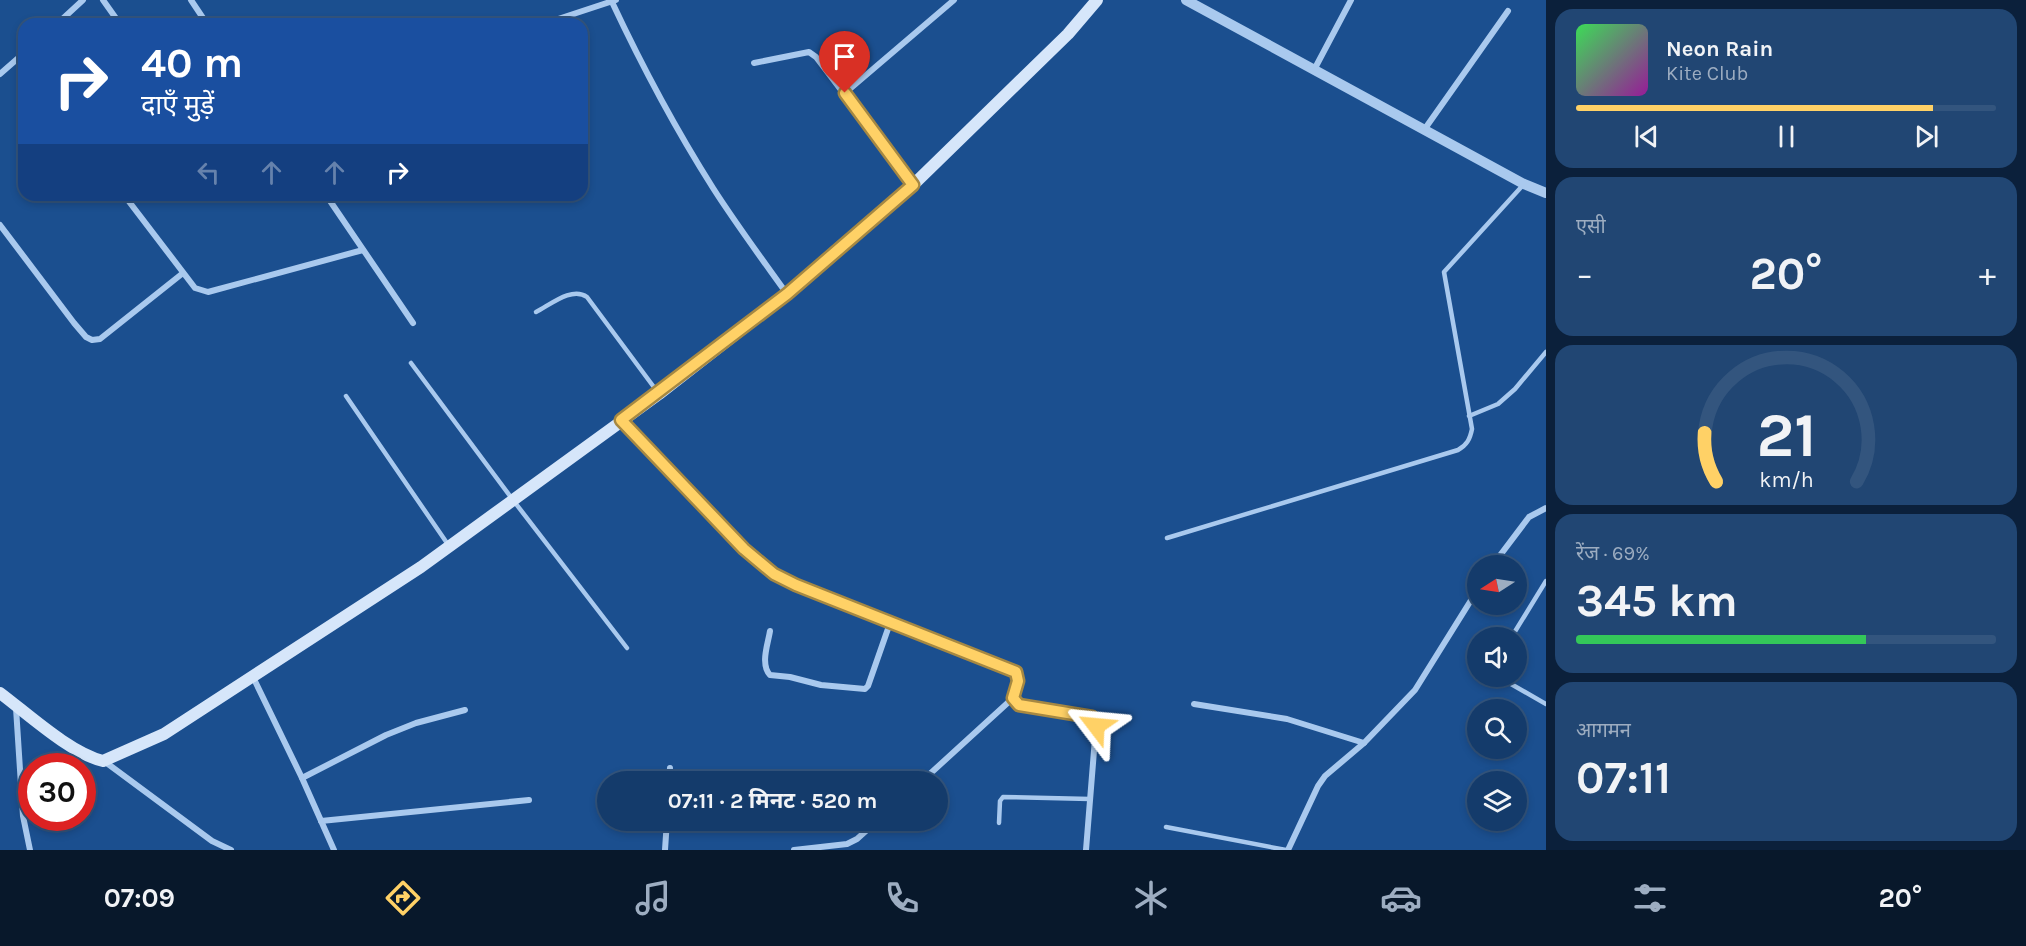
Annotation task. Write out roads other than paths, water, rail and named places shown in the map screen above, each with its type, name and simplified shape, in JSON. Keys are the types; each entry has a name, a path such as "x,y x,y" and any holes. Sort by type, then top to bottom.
{"main road":[{"path":"0,693 85,755 103,761 164,734 421,567 658,394 787,294 913,185 1068,34 1097,0"}],"street":[{"path":"64,18 84,0"},
{"path":"103,0 116,18"},
{"path":"190,0 203,18"},
{"path":"845,93 954,0"},
{"path":"1186,0 1524,184 1546,193"},
{"path":"1314,70 1351,0"},
{"path":"562,18 614,1 645,72 668,113 714,190 787,294"},
{"path":"1424,130 1508,11"},
{"path":"754,63 809,52 816,57 913,185"},
{"path":"0,74 18,61"},
{"path":"129,201 195,288 202,292 363,250"},
{"path":"330,201 413,323"},
{"path":"0,225 74,323 86,337 92,340 100,339 183,273"},
{"path":"621,420 744,549 774,574 796,585 1016,672 1018,681 1013,698 933,771"},
{"path":"1500,555 1529,517 1546,508"},
{"path":"1287,850 1325,776 1364,743 1415,690 1467,607"},
{"path":"770,631 764,661 765,668 770,675 790,677 821,685 865,688 868,686 890,623"},
{"path":"253,676 334,850"},
{"path":"1013,698 1019,705 1092,717 1096,726 1086,850"},
{"path":"1194,704 1287,719 1364,743"},
{"path":"16,705 22,816 30,850"},
{"path":"302,778 386,735 416,723 465,710"},
{"path":"103,761 212,842 231,850"},
{"path":"321,821 529,800"},
{"path":"665,850 666,831"},
{"path":"794,850 848,844 866,831"}],"lane":[{"path":"1167,538 1465,446 1472,429 1444,272 1524,184"},
{"path":"536,312 571,293 587,297 658,394"},
{"path":"1469,416 1498,404 1515,389 1546,352"},
{"path":"411,363 627,648"},
{"path":"346,396 449,546"},
{"path":"1517,627 1546,581"},
{"path":"1516,687 1546,704"},
{"path":"999,823 1000,801 1003,796 1090,799"},
{"path":"1166,827 1287,850"}]}
